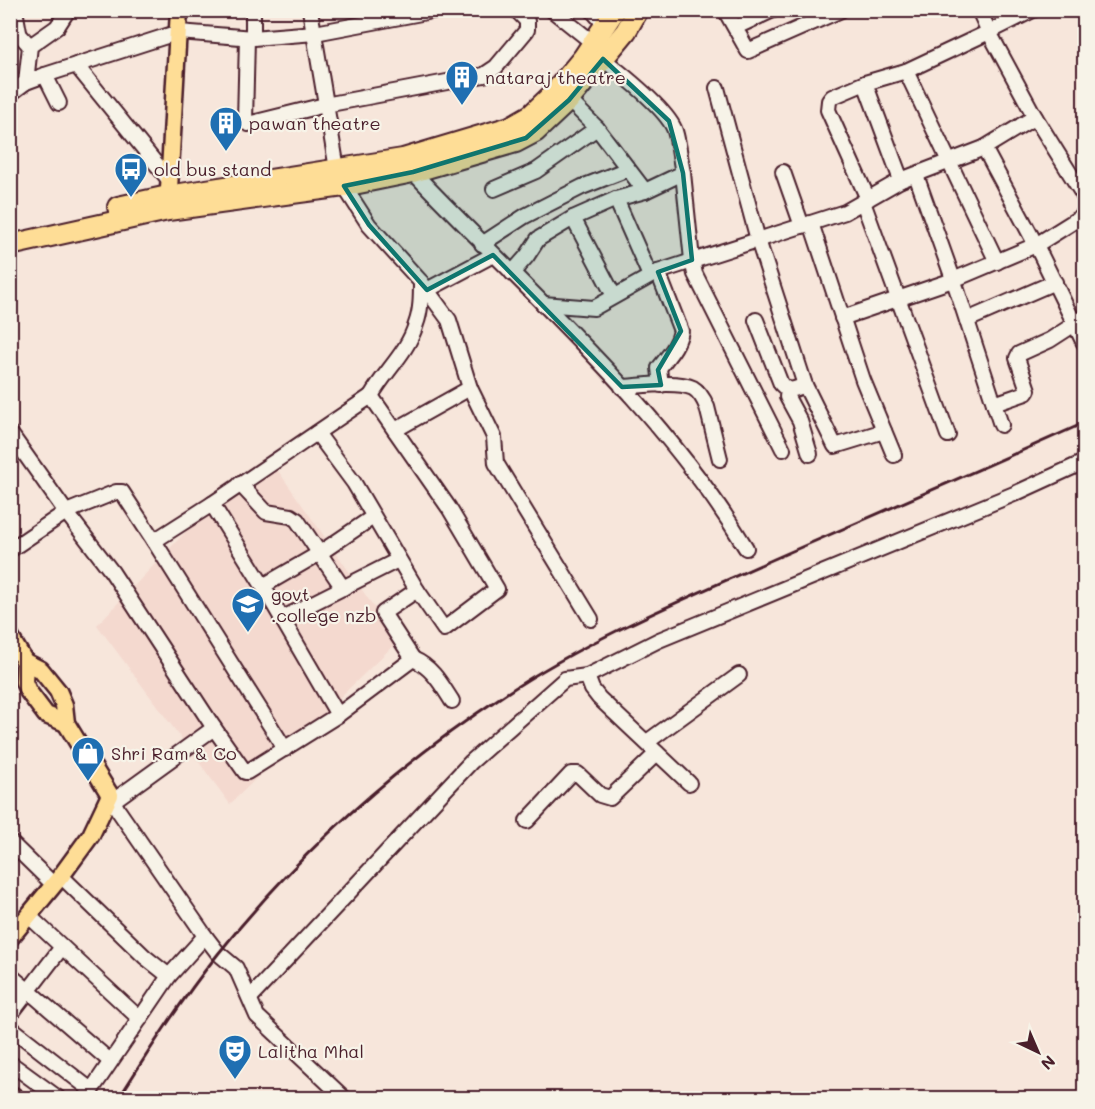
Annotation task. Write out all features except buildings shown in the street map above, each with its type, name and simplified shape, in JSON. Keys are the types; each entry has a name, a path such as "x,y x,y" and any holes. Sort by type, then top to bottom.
{"highway":[{"path":"340,177 510,127 524,120 554,93 583,58 626,31 638,10"},
{"path":"10,233 169,196 340,177 413,172 526,138 542,127 569,100 598,50 604,16"},
{"path":"10,245 169,196"}],"main road":[{"path":"169,196 179,32 178,11"},
{"path":"10,637 25,662 41,670 58,691 64,705 66,723 112,798 91,835 29,916 11,935"},
{"path":"25,662 24,681 28,691 46,715 66,723"},
{"path":"10,1094 16,1098"}],"street":[{"path":"15,10 15,29 30,46 26,82"},
{"path":"30,46 57,27 68,10"},
{"path":"253,10 244,121 246,123 490,73 527,30 527,21 516,10"},
{"path":"310,10 325,105 340,177 369,225 424,286 449,321 470,388 494,437 496,463 591,619"},
{"path":"10,94 26,82 45,75 179,32 250,38 315,33 437,10"},
{"path":"552,10 625,76 675,130 683,173 692,260 703,292 783,449"},
{"path":"725,10 747,51 841,10"},
{"path":"735,27 773,10"},
{"path":"979,10 1035,117 1084,196"},
{"path":"948,435 865,201 827,106 832,97 865,83 906,71 1033,10"},
{"path":"76,65 169,196"},
{"path":"906,71 997,262"},
{"path":"45,75 60,103"},
{"path":"865,83 901,180"},
{"path":"717,88 758,240 805,385 835,446 884,431"},
{"path":"569,100 597,128 645,191"},
{"path":"543,304 588,309 598,306 654,274 845,212 901,180 984,148 1035,117"},
{"path":"494,189 536,171 597,128"},
{"path":"984,148 1055,282 1080,320 1084,343"},
{"path":"482,244 525,216 582,187 628,170"},
{"path":"413,172 598,359 681,455 726,514 746,548"},
{"path":"783,172 806,225 863,380 894,455"},
{"path":"512,273 538,239 573,218 616,199 645,191 683,173"},
{"path":"916,175 1001,425"},
{"path":"616,199 681,331 680,338 659,368 660,385"},
{"path":"842,318 953,280 997,262 1036,245 1084,215"},
{"path":"573,218 614,296"},
{"path":"424,286 493,255"},
{"path":"967,320 1055,282"},
{"path":"154,541 371,396 411,339 424,286"},
{"path":"756,320 781,384 788,390 788,397 800,421 810,454"},
{"path":"994,404 1026,393 1028,390 1017,358 1019,354 1050,340 1080,320"},
{"path":"622,387 660,385 685,386 694,389 707,407 720,459"},
{"path":"788,390 805,385"},
{"path":"395,430 470,388"},
{"path":"317,433 354,483 398,560 444,629 497,589 449,508 371,396"},
{"path":"10,433 112,572 245,772 250,772 338,715 413,659"},
{"path":"250,999 471,762 560,683 571,677 587,676 658,640 1014,494 1084,462"},
{"path":"240,484 266,512 291,516 297,520 343,588"},
{"path":"10,550 66,512 116,492 122,492 285,750"},
{"path":"212,504 338,715"},
{"path":"263,586 320,553 373,517"},
{"path":"280,618 398,560"},
{"path":"417,590 383,613 413,659 421,662 433,672 452,701"},
{"path":"647,742 740,675"},
{"path":"587,676 598,698 688,783"},
{"path":"214,728 112,798 205,936 218,953 236,968 257,1016 344,1098"},
{"path":"528,821 572,774 578,774 600,795 610,798 657,753"},
{"path":"10,842 169,976"},
{"path":"29,916 140,1018"},
{"path":"10,1027 89,1094 169,976 205,936"},
{"path":"10,1015 62,947"},
{"path":"10,975 110,1061"},
{"path":"10,1063 58,1098"}],"highlighted area":[{"path":"603,59 669,121 683,173 692,260 658,272 681,331 658,370 661,385 622,387 493,255 427,290 369,225 344,186 413,172 526,138 569,100"}],"shaded area":[{"name":"govt .college nzb","path":"274,465 398,641 230,804 97,625 212,504"}],"railway":[{"path":"119,1098 205,971 249,916 282,880 387,781 464,722 536,675 636,621 1084,423"}],"place":[{"name":"nataraj theatre","path":"462,106"},
{"name":"pawan theatre","path":"226,152"},
{"name":"old bus stand","path":"131,198"},
{"name":"govt .college nzb","path":"248,633"},
{"name":"Shri Ram & Co","path":"88,782"},
{"name":"Lalitha Mhal","path":"235,1080"}]}
